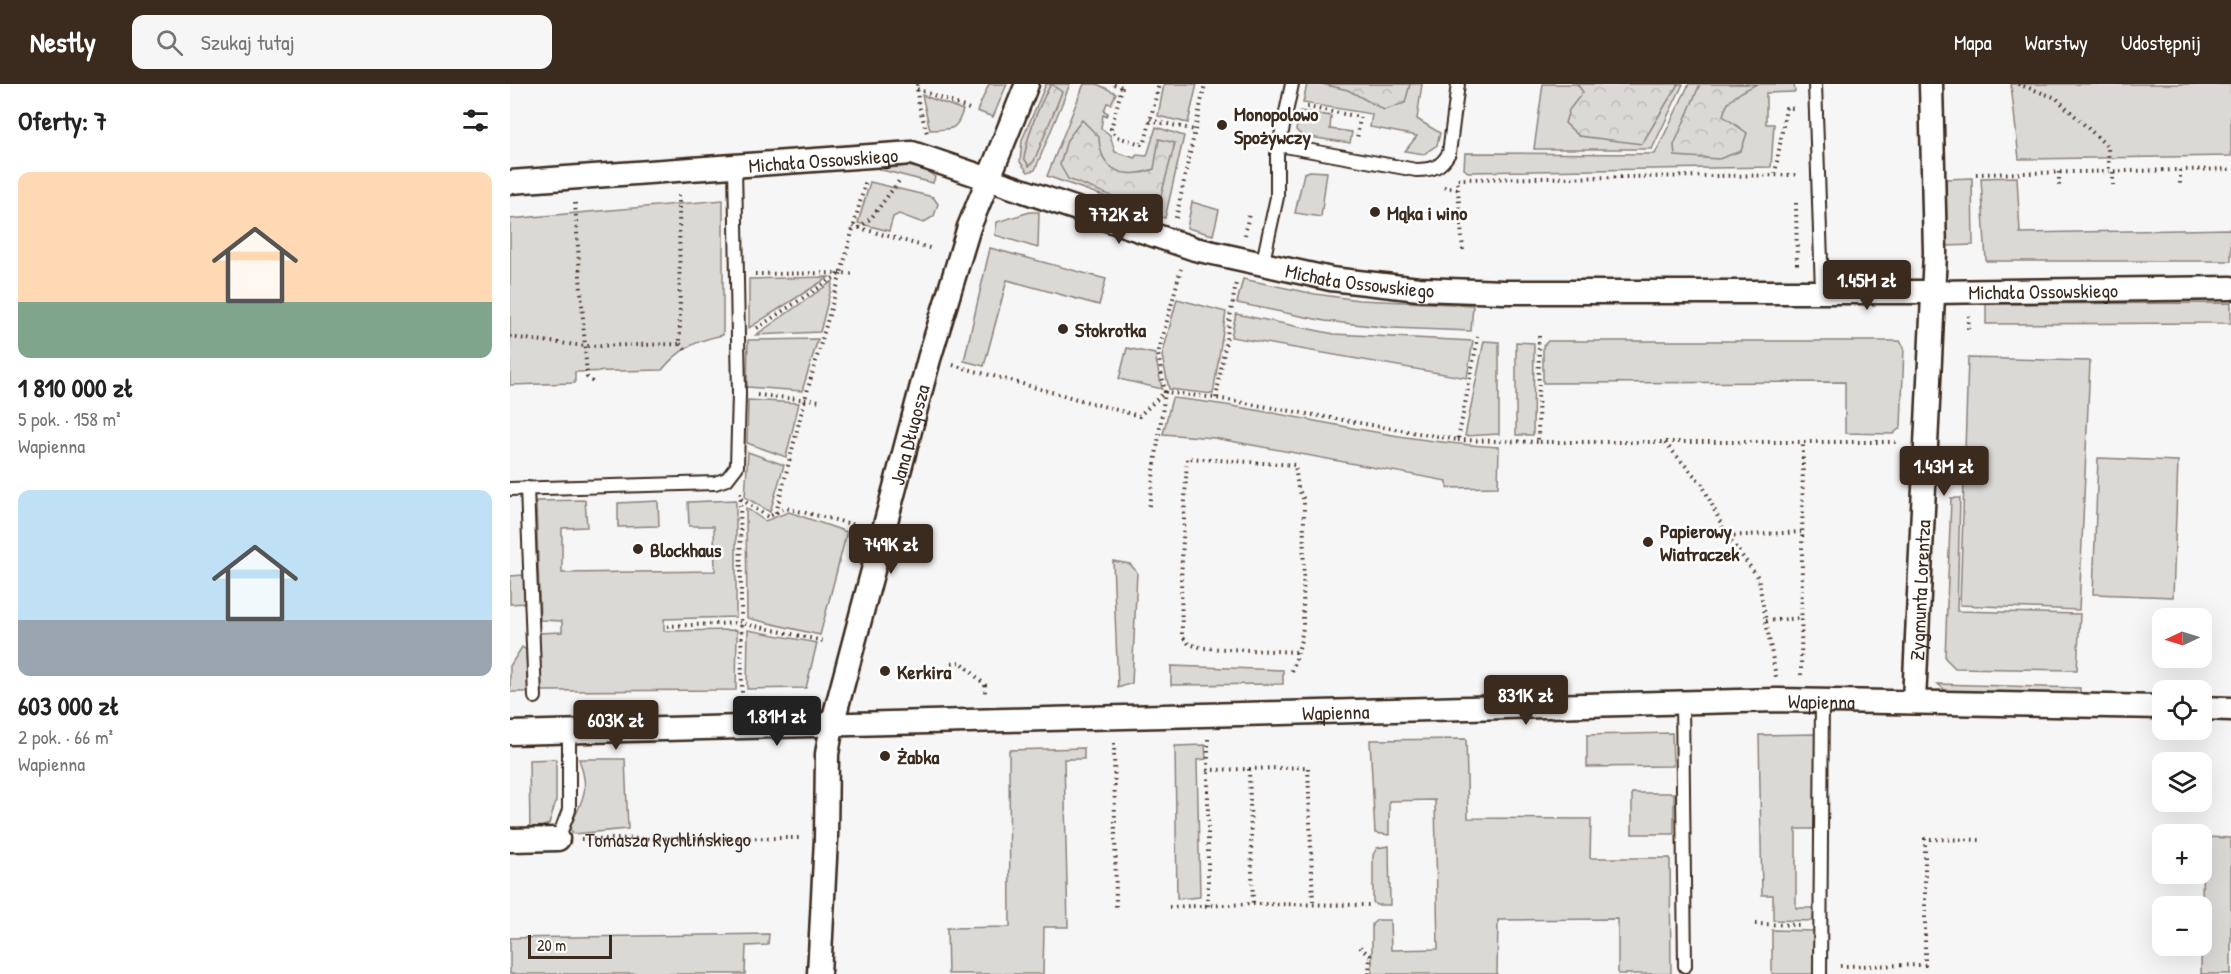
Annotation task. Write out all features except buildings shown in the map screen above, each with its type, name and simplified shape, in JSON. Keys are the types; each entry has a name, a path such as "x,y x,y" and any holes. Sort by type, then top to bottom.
{"street":[{"name":"Jana Długosza","path":"819,974 826,838 826,754 832,725 929,359 969,227 1027,84"},
{"name":"Zygmunta Lorentza","path":"1914,701 1935,253 1931,84"},
{"name":"Michała Ossowskiego","path":"510,182 912,153 1177,243 1251,263 1331,279 1419,289 1504,292 2231,288"},
{"name":"Wapienna","path":"510,733 1822,699 2152,707"},
{"path":"2212,708 2231,709"},
{"name":"Tomasza Rychlińskiego","path":"510,840 558,839"}],"lane":[{"path":"1251,263 1277,197 1279,145 1292,84"},
{"path":"1279,145 1416,170 1437,168 1449,153 1458,84"},
{"path":"1815,84 1822,291"},
{"path":"510,489 715,483 727,478 737,466 739,394 735,165"},
{"path":"527,488 535,697"},
{"path":"1820,974 1822,699"},
{"path":"1682,702 1685,966"},
{"path":"558,839 569,810 569,732"}],"path":[{"path":"1114,84 1122,85 1111,123 1113,134 1141,144 1145,141 1159,84"},
{"path":"1149,506 1165,393 1158,354 1183,261 1174,226 1205,84"},
{"path":"2018,84 2056,98 2108,147 2113,186"},
{"path":"917,87 972,110"},
{"path":"917,87 928,134"},
{"path":"1288,104 1360,117 1354,159"},
{"path":"1775,174 1786,108 1816,108"},
{"path":"1150,120 1195,130"},
{"path":"679,169 680,344"},
{"path":"1976,174 2231,169"},
{"path":"2180,170 2180,184"},
{"path":"2059,172 2059,186"},
{"path":"1463,250 1457,179 1775,174 1796,176"},
{"path":"573,177 587,377 595,384"},
{"path":"777,513 804,399 867,177"},
{"path":"859,228 872,217 899,181"},
{"path":"1216,398 1251,263 1249,213"},
{"path":"853,226 933,249"},
{"path":"738,340 841,273"},
{"path":"737,274 856,274"},
{"path":"1538,442 1539,336"},
{"path":"510,337 585,346 680,344 688,351"},
{"path":"1458,440 1478,337"},
{"path":"929,359 1139,416 1165,393 1216,398 1458,440 1904,442"},
{"path":"739,394 822,401"},
{"path":"1665,442 1702,484 1727,537 1758,577 1777,681 1777,700"},
{"path":"1801,678 1803,442"},
{"path":"1292,670 1298,652 1303,627 1305,517 1304,500 1298,488 1295,465 1187,458 1180,580 1182,636 1189,644 1203,648 1298,652"},
{"path":"732,473 740,487 742,696"},
{"path":"740,499 768,517 786,508 856,525"},
{"path":"1727,537 1802,532"},
{"path":"1766,621 1801,618"},
{"path":"667,626 742,623 823,641"},
{"path":"952,663 961,662 985,685 986,720"},
{"path":"1208,739 1208,906"},
{"path":"1114,742 1116,907"},
{"path":"1208,770 1308,767 1312,903"},
{"path":"1249,769 1253,904"},
{"name":"Tomasza Rychlińskiego","path":"558,839 826,838"},
{"path":"1833,966 1925,965 1925,839 1982,840"},
{"path":"1169,907 1312,903 1369,905"},
{"path":"1755,924 1821,925"},
{"path":"1360,946 1370,956 1369,974"}],"green space":[{"path":"989,84 1007,84 993,117 977,111"},
{"path":"1046,84 1070,84 1035,170 1028,172 1020,162 1022,140"},
{"path":"1051,84 1062,92 1034,161 1029,166 1024,158 1028,139"},
{"path":"1084,84 1097,84 1116,93 1111,104 1107,103 1104,111 1108,113 1106,116 1103,115 1101,128 1110,135 1115,152 1135,158 1136,155 1147,156 1156,127 1184,136 1165,218 1047,176"},
{"path":"1164,84 1197,84 1188,123 1158,116"},
{"path":"1307,84 1422,84 1417,119 1440,133 1437,145 1424,154 1405,151 1417,136 1370,127 1372,114 1303,103"},
{"path":"1322,84 1410,84 1405,103 1384,110 1348,90"},
{"path":"1543,84 1683,84 1652,149 1534,149"},
{"path":"1577,84 1678,84 1642,144 1579,136 1565,123 1569,110 1583,92"},
{"path":"1689,84 1794,84 1795,92 1766,93 1766,124 1774,124 1771,167 1468,172 1464,169 1465,153 1655,154"},
{"path":"1700,84 1757,84 1731,100 1723,116 1747,133 1741,151 1719,159 1675,156 1674,145"},
{"path":"2011,84 2231,84 2231,156 2019,159"},
{"path":"922,95 963,110 955,126 948,129 930,130"},
{"path":"1300,111 1331,116 1330,129 1352,132 1350,143 1302,136 1296,130"},
{"path":"1082,120 1099,137 1100,149 1109,165 1124,173 1154,169 1159,139 1175,143 1158,207 1140,207 1068,179 1060,165 1067,140"},
{"path":"908,166 927,171 935,177 933,183 878,169"},
{"path":"1327,172 1321,217 1295,213 1304,173"},
{"path":"2017,177 2020,233 2231,229 2231,261 1986,261 1981,178"},
{"path":"1972,178 1973,245 1947,246 1946,179"},
{"path":"870,182 933,197 938,204 934,216 923,223 899,214 893,217 889,231 858,223"},
{"path":"723,200 723,335 689,347 675,356 662,370 575,372 575,383 510,385 510,219"},
{"path":"1192,202 1219,210 1213,235 1187,228"},
{"path":"1030,212 1039,212 1038,248 995,235 997,222"},
{"path":"990,248 1106,279 1099,305 1007,280 984,366 964,361"},
{"path":"829,277 749,328 749,279"},
{"path":"1243,279 1315,294 1359,300 1473,305 1471,331 1391,328 1325,321 1237,303"},
{"path":"833,281 820,332 756,335"},
{"path":"1177,299 1226,312 1213,394 1169,389 1162,356"},
{"path":"2231,303 2231,323 1986,324 1986,304"},
{"path":"1236,314 1334,334 1473,341 1467,378 1231,337"},
{"path":"818,339 802,391 747,387 748,340"},
{"path":"1484,341 1499,342 1499,434 1465,436"},
{"path":"1548,341 1900,341 1904,347 1901,427 1893,434 1845,433 1845,382 1543,383 1543,346"},
{"path":"1516,342 1534,343 1533,435 1516,435"},
{"path":"1127,348 1155,354 1162,389 1119,379"},
{"path":"1968,358 2090,361 2079,610 1960,605"},
{"path":"1172,398 1213,403 1417,439 1499,447 1498,487 1447,488 1447,481 1214,438 1163,434"},
{"path":"748,400 799,403 786,457 747,443"},
{"path":"748,452 784,465 770,512 745,497"},
{"path":"2098,458 2178,461 2173,597 2093,594"},
{"path":"1951,498 1960,498 1957,611 2080,614 2077,670 1955,668 1945,658"},
{"path":"585,500 587,527 562,528 562,573 715,571 714,526 689,526 688,502 736,500 736,617 664,619 664,631 737,630 736,690 542,691 538,633 562,632 562,621 540,620 536,501"},
{"path":"658,501 659,526 618,527 618,503"},
{"path":"746,508 765,521 789,512 847,532 820,635 747,618"},
{"path":"1113,561 1130,564 1137,572 1132,683 1118,688"},
{"path":"524,575 525,603 510,604 510,576"},
{"path":"748,630 817,643 806,688 747,689"},
{"path":"522,647 526,650 528,692 510,692 510,666"},
{"path":"1171,666 1283,670 1283,684 1171,685"},
{"path":"1938,684 2080,688 2080,695 1946,691"},
{"path":"1672,733 1673,766 1587,767 1587,735"},
{"path":"1817,734 1815,829 1796,829 1796,908 1814,908 1814,921 1773,920 1773,895 1762,895 1759,735"},
{"path":"1466,739 1468,818 1591,819 1590,858 1670,858 1671,974 1618,974 1618,919 1498,920 1497,974 1372,974 1372,924 1377,920 1390,920 1391,950 1438,949 1435,800 1389,801 1389,835 1375,833 1370,740"},
{"path":"1205,745 1206,759 1197,760 1200,897 1177,899 1175,746"},
{"path":"1084,748 1084,759 1064,759 1068,927 1044,927 1043,974 948,974 947,928 1010,927 1009,750"},
{"path":"556,759 556,801 549,824 530,831 529,760"},
{"path":"579,759 625,759 628,829 574,834 570,829 585,788"},
{"path":"1632,793 1674,793 1674,834 1632,834"},
{"path":"2212,837 2231,838 2231,974 2201,974 2201,956 2212,956 2212,896 2202,896 2202,884 2212,884"},
{"path":"1389,846 1390,905 1376,905 1373,902 1373,855 1377,848"},
{"path":"1772,930 1814,931 1814,974 1772,974"},
{"path":"769,934 768,945 746,946 745,974 510,974 510,938"}],"place":[{"name":"Monopolowo Spożywczy","path":"1222,125"},
{"name":"Mąka i wino","path":"1375,212"},
{"name":"Stokrotka","path":"1063,329"},
{"name":"Papierowy Wiatraczek","path":"1648,542"},
{"name":"Blockhaus","path":"638,549"},
{"name":"Kerkira","path":"885,671"},
{"name":"Żabka","path":"885,756"}]}
